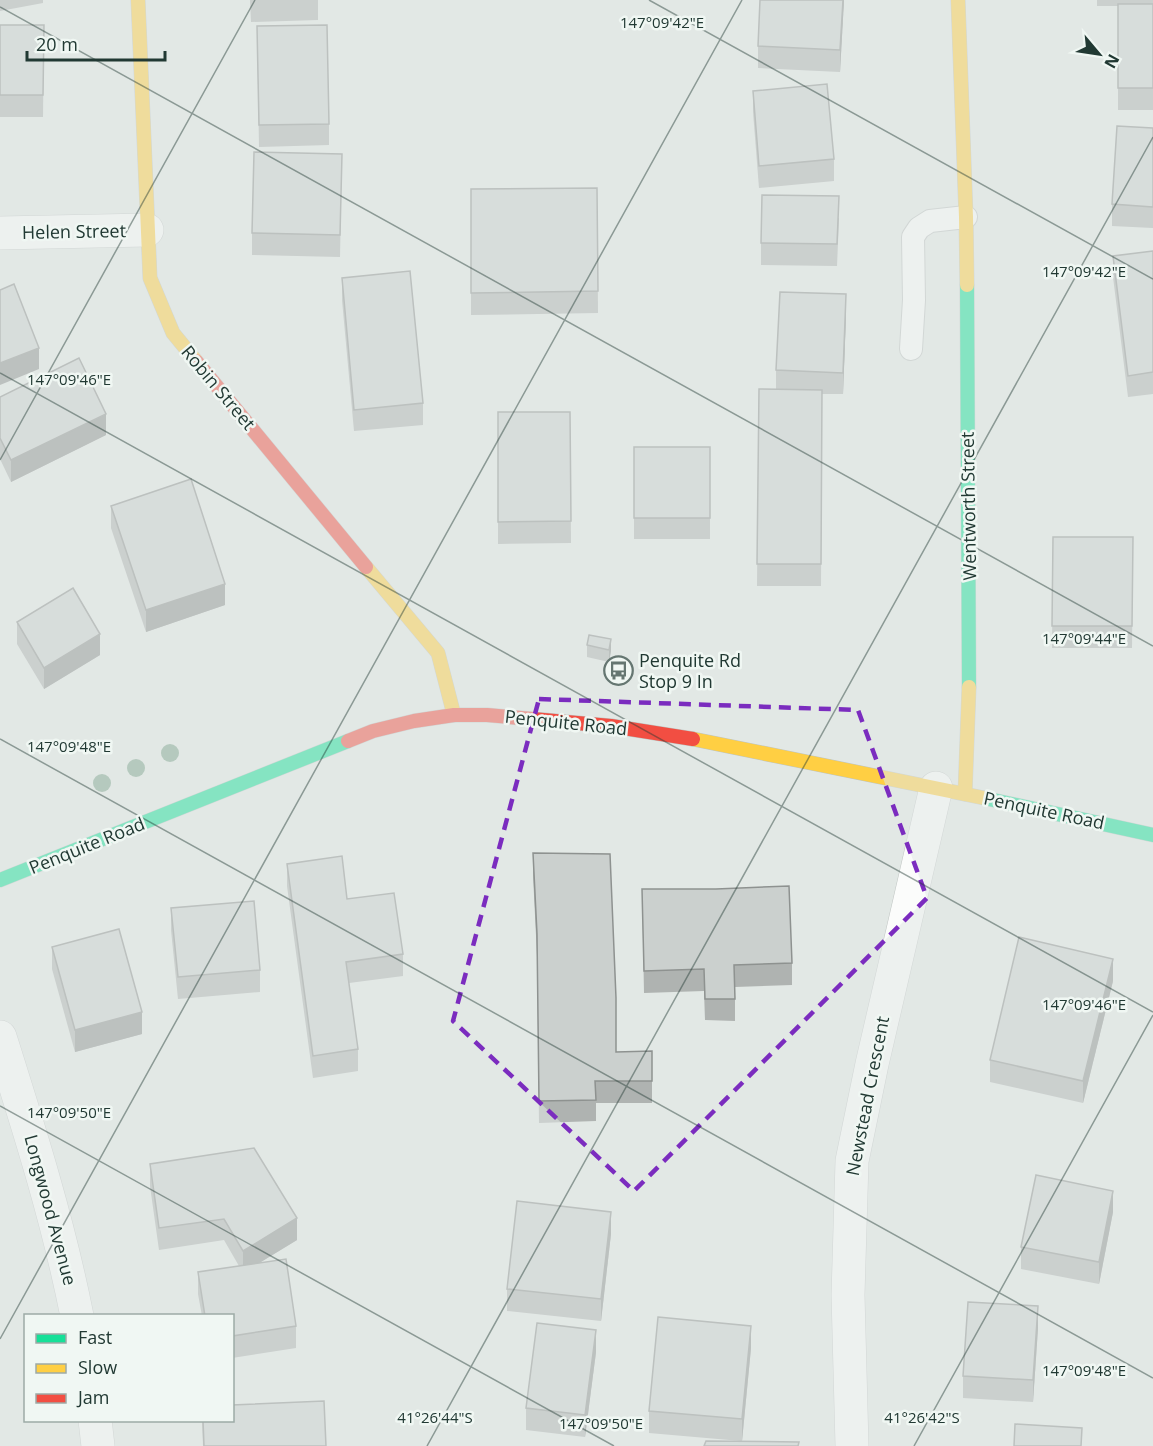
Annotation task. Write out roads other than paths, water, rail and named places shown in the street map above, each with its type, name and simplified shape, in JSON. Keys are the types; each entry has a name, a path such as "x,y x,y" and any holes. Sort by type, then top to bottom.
{"street":[{"name":"Robin Street","path":"138,0 150,278 173,333 438,653 454,715"},
{"name":"Wentworth Street","path":"951,791 970,672 966,218 958,0"},
{"name":"Helen Street","path":"0,233 147,230"},
{"name":"Penquite Road","path":"0,880 373,731 414,720 454,715 487,715 610,726 710,742 1153,835"},
{"name":"Newstead Crescent","path":"852,1446 848,1295 852,1161 872,1064 951,791"},
{"name":"Longwood Avenue","path":"0,1036 36,1151 63,1249 77,1314"},
{"path":"95,1422 98,1446"}],"lane":[{"path":"911,348 914,300 913,237 919,228 930,221 966,218"}],"place":[{"name":"Penquite Rd Stop 9 In","path":"618,671"}]}
